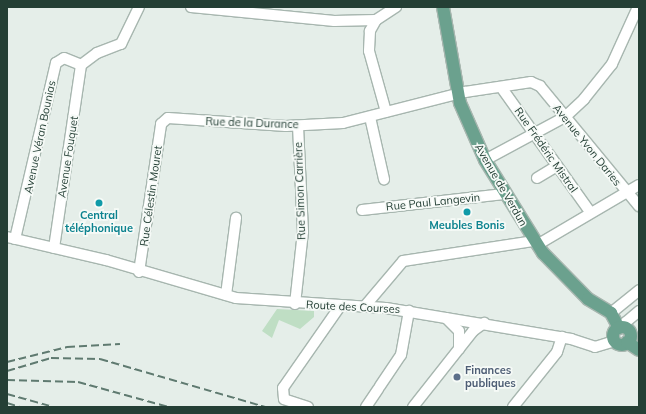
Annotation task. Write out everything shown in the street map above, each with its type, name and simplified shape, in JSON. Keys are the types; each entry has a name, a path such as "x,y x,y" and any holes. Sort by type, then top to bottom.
{"main road":[{"name":"Avenue de Verdun","path":"443,7 458,95 485,160 504,194 536,243 588,299 611,312"},
{"path":"611,312 639,350"},
{"path":"615,341 628,334"}],"street":[{"path":"81,65 97,53 121,44 139,7"},
{"path":"191,7 295,19 376,20"},
{"path":"386,112 369,51 370,31 376,20 396,7"},
{"path":"485,160 565,117 612,64 638,7"},
{"name":"Avenue Véran Bounias","path":"11,238 56,63 64,58 81,65"},
{"name":"Avenue Fouquet","path":"54,248 81,65"},
{"name":"Rue de la Durance","path":"164,120 298,126 343,123 458,95 501,87 536,83"},
{"name":"Avenue Yvon Daries","path":"536,83 639,206"},
{"name":"Rue Frédéric Mistral","path":"501,87 590,212"},
{"path":"370,117 384,179"},
{"name":"Rue Célestin Mouret","path":"139,272 164,120"},
{"name":"Rue Simon Carrière","path":"295,304 303,232 298,126"},
{"path":"537,178 557,166"},
{"path":"365,306 403,261 536,243 639,185"},
{"name":"Rue Paul Langevin","path":"362,210 504,194"},
{"path":"226,295 236,218"},
{"name":"Route des Courses","path":"11,238 106,260 139,272 226,295 295,304 365,306 409,311 562,337 595,347 615,341"},
{"path":"611,312 639,290"},
{"path":"308,407 284,399 283,388 341,305"},
{"path":"366,407 400,355 409,311"},
{"path":"628,334 626,322 639,311"},
{"path":"442,316 455,324 460,346"},
{"path":"460,346 466,320"},
{"path":"628,334 639,320"},
{"path":"413,407 460,346 484,323"},
{"path":"513,407 557,352 562,337"}],"green space":[{"path":"277,309 314,311 314,317 300,329 279,320 272,338 262,331"}],"railway":[{"path":"7,362 67,347 120,344"},
{"path":"7,371 51,358 100,359 265,407"},
{"path":"7,380 78,382 169,407"},
{"path":"7,394 54,407"},
{"path":"7,403 20,407"}],"place":[{"name":"Central téléphonique","path":"99,203"},
{"name":"Meubles Bonis","path":"467,212"},
{"name":"Finances publiques","path":"457,377"}]}
